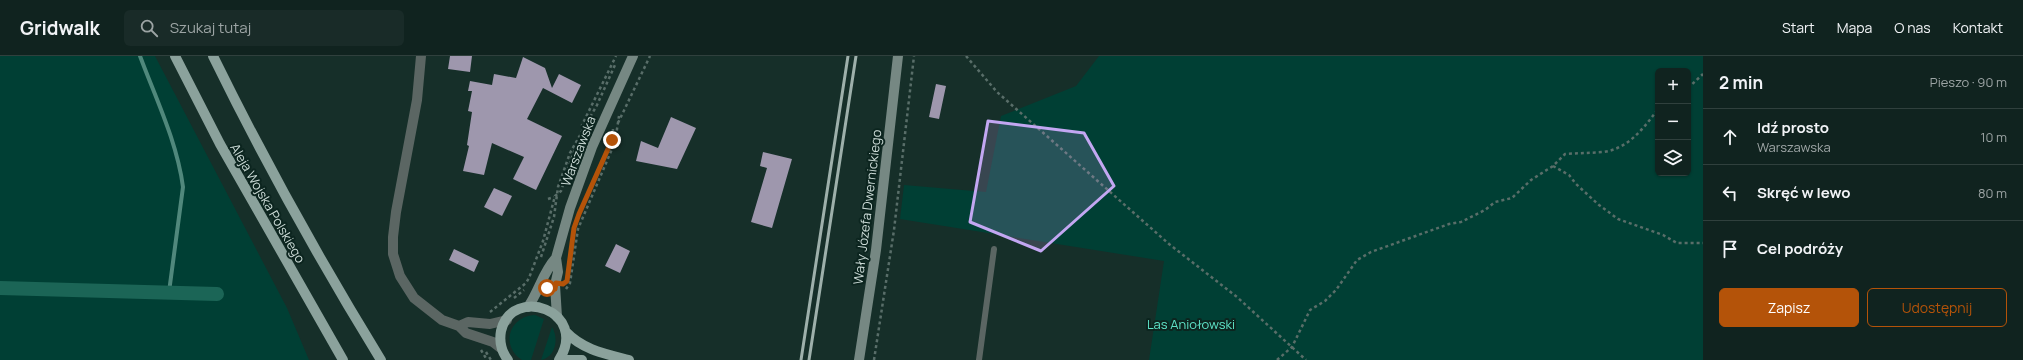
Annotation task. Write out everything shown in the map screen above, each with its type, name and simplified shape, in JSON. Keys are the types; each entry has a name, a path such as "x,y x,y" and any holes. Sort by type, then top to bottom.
{"main road":[{"name":"Aleja Wojska Polskiego","path":"175,56 220,144 344,360"},
{"name":"Aleja Wojska Polskiego","path":"213,56 246,123 287,200 327,272 381,360"},
{"path":"507,360 502,349 501,334 506,320 512,313 528,307 539,306 549,310 557,317 566,332 579,344 629,360"},
{"path":"559,360 564,352 566,332"},
{"path":"564,360 582,360"}],"street":[{"path":"421,56 417,100 396,212 393,237 393,254 400,276 414,298 442,320 459,326 466,333 493,342 502,349"},
{"name":"Warszawska","path":"557,317 555,286 558,272 556,258 570,208 592,147 633,56"},
{"name":"Wały Józefa Dwernickiego","path":"859,360 876,250 898,56"},
{"name":"Warszawska","path":"528,307 547,267 556,258"},
{"path":"459,326 468,322 490,324 506,320"}],"lane":[{"path":"979,360 994,249"}],"path":[{"path":"548,199 561,191 573,154 585,132 586,128 582,125 616,56"},
{"path":"555,286 566,289 570,283 578,229 615,142 620,113 646,56"},
{"path":"585,202 612,140 614,126 620,121 650,56"},
{"path":"874,360 894,230 914,56"},
{"path":"966,56 997,92 1164,239 1237,297 1306,360"},
{"path":"1691,85 1703,74"},
{"path":"1277,360 1292,347 1310,310 1325,301 1336,290 1357,260 1384,247 1461,222 1485,210 1496,202 1512,198 1530,180 1553,166 1565,154 1604,152 1625,144 1643,129 1655,113"},
{"path":"1553,166 1569,175 1576,184 1618,219 1663,235 1677,243 1703,244"},
{"path":"481,324 485,316 526,284 543,241 555,196"},
{"path":"555,286 563,284 567,281 577,221"},
{"path":"530,275 542,280"},
{"path":"479,337 479,347 487,360"}],"highlighted area":[{"path":"988,121 1084,133 1114,186 1041,251 970,222"}],"green space":[{"path":"0,56 155,56 287,308 309,360 0,360"},
{"name":"Las Aniołowski","path":"1099,56 1703,56 1703,360 1149,360 1164,261 900,219 904,185 986,192 1001,116 1076,86"},
{"path":"535,315 544,319 531,360 522,360 515,354 511,347 510,333 519,320"},
{"path":"552,327 556,341 555,346 550,355 541,360"}],"building":[{"path":"450,56 472,56 470,72 448,69"},
{"path":"523,57 545,68 552,88 559,74 581,85 572,103 543,88 527,119 562,136 536,190 513,179 524,157 492,143 484,175 463,171 469,146 467,145 472,112 468,111 472,91 468,91 470,81 492,85 494,74 516,78"},
{"path":"936,84 946,86 939,119 929,117"},
{"path":"671,117 696,128 677,169 636,161 641,141 658,148"},
{"path":"763,152 792,159 772,228 751,222 767,168 760,166"},
{"path":"494,188 512,196 502,216 484,207"},
{"path":"616,244 630,251 620,273 605,266"},
{"path":"454,249 479,261 474,272 449,260"}],"waterway":[{"path":"140,56 171,137 183,187 169,292"},
{"path":"0,288 217,294"}],"railway":[{"path":"801,360 848,56"},
{"path":"809,360 856,56"}],"route":[{"path":"547,288 555,289 556,283 563,284 567,281 574,228 612,140"}]}
